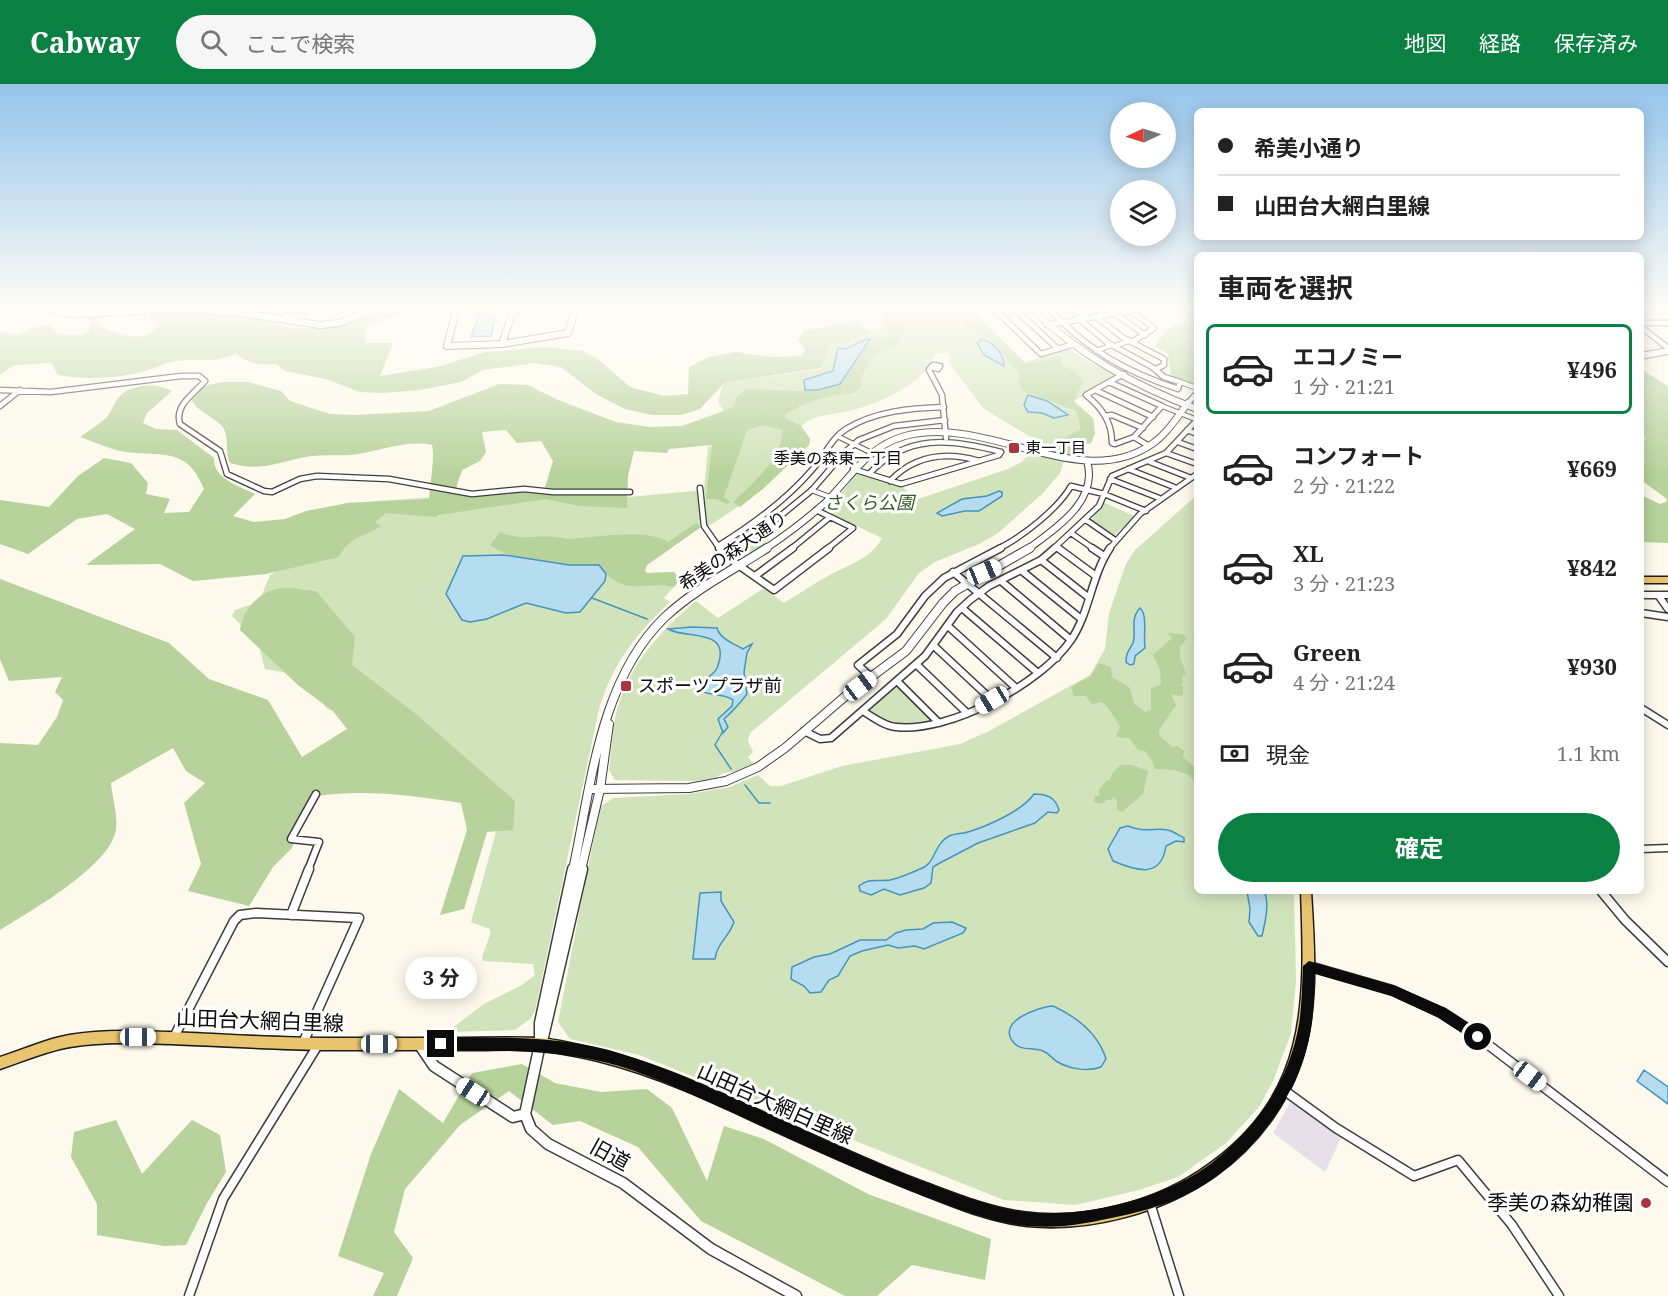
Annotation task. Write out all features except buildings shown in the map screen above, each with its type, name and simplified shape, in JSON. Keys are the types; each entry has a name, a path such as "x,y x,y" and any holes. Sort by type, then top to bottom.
{"main road":[{"path":"1644,580 1668,580"},
{"name":"山田台大網白里線","path":"0,1064 60,1043 91,1037 174,1037 303,1044 540,1044 619,1060 665,1076 886,1175 984,1211 1026,1219 1072,1220 1149,1203 1175,1193 1204,1177 1228,1158 1254,1132 1285,1091 1304,1037 1309,966 1306,894"}],"street":[{"path":"1099,364 1150,391 1194,407"},
{"path":"1118,364 1173,389 1178,389 1180,382"},
{"path":"1146,364 1164,377 1194,387"},
{"path":"1156,369 1164,364"},
{"path":"931,369 942,395 947,441"},
{"path":"1130,370 1086,395 1106,416 1111,428 1112,443 1120,443 1134,437 1162,406"},
{"path":"0,390 21,389 51,392 181,376 199,376 205,381 179,411 178,420 181,426 221,452 227,474 264,491 272,492 300,479 317,476 388,479 429,484 472,494 524,489 553,492 630,492"},
{"path":"1109,382 1194,418"},
{"path":"0,406 21,389"},
{"path":"1095,390 1153,417"},
{"path":"1188,404 1194,397"},
{"name":"希美の森大通り","path":"525,1114 540,1044 548,1024 613,700 625,672 650,633 687,600 792,530 830,497 870,452 883,444 908,435 946,431 975,434 1053,457 1087,460 1122,457 1149,446 1188,404"},
{"path":"718,546 771,510 810,473 837,436 855,425 885,414 904,409 944,407"},
{"path":"1106,416 1112,415 1143,428"},
{"path":"751,525 762,531 812,490 854,444 882,429 916,421 945,420"},
{"path":"804,730 820,740 831,738 916,664 934,646 962,608 979,593 1041,560 1086,520 1099,506 1110,479 1116,473 1150,462 1166,453 1194,421"},
{"path":"1187,430 1194,433"},
{"path":"837,436 870,452"},
{"path":"1134,437 1149,446"},
{"path":"869,474 883,459 914,445 947,441 976,445 1001,452"},
{"path":"1178,442 1194,448"},
{"path":"853,469 901,484 999,455 1007,443"},
{"path":"1166,453 1194,463"},
{"path":"890,481 902,468 928,457 948,455 980,461"},
{"path":"1122,457 1130,469 1174,488"},
{"path":"596,789 683,789 720,783 766,763 912,645 935,611 966,582 1010,561 1029,548 1079,504 1088,490 1090,470 1087,460"},
{"path":"1150,462 1194,476"},
{"path":"863,711 880,722 896,727 939,723 967,713 1038,674 1057,658 1071,640 1104,556 1114,540 1159,498 1194,476"},
{"path":"1110,479 1159,498"},
{"path":"871,677 858,665 897,634 925,596 952,572 1012,542 1064,498 1071,486 1104,494 1146,511"},
{"path":"700,488 704,525 718,546 774,590 853,528 816,510"},
{"path":"812,490 830,497"},
{"path":"755,576 805,539 830,517"},
{"path":"1086,520 1114,540"},
{"path":"1071,533 1104,556"},
{"path":"1056,546 1096,576"},
{"path":"1041,560 1088,597"},
{"path":"952,572 1057,658"},
{"path":"1022,572 1080,618"},
{"path":"1001,582 1071,640"},
{"path":"1644,595 1668,596"},
{"path":"1658,595 1668,609"},
{"path":"962,608 1038,674"},
{"path":"1644,613 1668,617"},
{"path":"948,626 1015,687"},
{"path":"934,646 992,700"},
{"path":"916,664 967,713"},
{"path":"897,681 939,723"},
{"path":"1644,710 1668,725"},
{"path":"291,915 319,842 291,839 316,794"},
{"path":"1644,849 1668,848"},
{"path":"1603,894 1668,962"},
{"path":"174,1037 234,921 240,915 256,913 359,918 303,1044"},
{"path":"1309,966 1392,990 1442,1013 1478,1037 1668,1182"},
{"path":"189,1296 223,1199 318,1044"},
{"path":"419,1044 434,1066 513,1117 525,1114"},
{"path":"1285,1091 1336,1128 1414,1176 1458,1160 1489,1195 1537,1259 1559,1296"},
{"name":"旧道","path":"525,1114 531,1129 548,1144 623,1183 711,1249 796,1296"},
{"path":"1149,1203 1179,1296"}],"shaded area":[{"path":"1292,1099 1342,1136 1325,1172 1273,1133"}],"green space":[{"path":"0,364 41,364 14,365 0,375"},
{"path":"51,364 166,364 139,373 114,377 86,378 58,375"},
{"path":"259,364 385,364 380,376 448,364 531,364 483,370 461,382 420,390 383,393 360,392 326,379 285,371 277,364"},
{"path":"539,364 603,364 630,387 664,396 688,394 689,367 696,364 823,364 821,368 724,383 700,409 681,415 652,415 625,409 596,394 561,367"},
{"path":"823,364 930,364 911,384 884,399 856,409 817,417 801,426 810,439 809,445 761,489 647,565 645,571 647,573 674,572 680,580 664,598 670,602 646,626 618,664 599,709 535,1011 531,1018 515,1030 447,1032 484,1004 522,985 535,975 533,964 483,961 482,957 490,929 471,922 499,821 342,715 326,708 316,692 299,675 265,669 258,642 232,616 235,610 259,602 270,575 300,559 320,512 347,503 496,493 607,499 704,490 708,447 730,440 729,420 718,402 723,383 821,369"},
{"path":"854,364 870,364 860,380 862,386 855,392 813,401 786,414 785,418 801,426 810,439 809,445 764,488 740,507 733,502 757,479 772,460 778,450 782,430 763,425 747,430 724,497 730,502 727,504 716,499 706,499 712,445 669,449 667,453 634,451 628,476 627,508 579,506 546,499 436,517 386,513 375,522 381,526 352,541 339,557 266,574 193,581 160,564 86,565 135,529 107,514 77,519 28,554 0,544 0,500 49,507 78,476 104,458 131,463 148,483 146,494 170,499 164,513 189,512 204,489 190,466 172,456 120,451 80,437 107,417 124,392 138,387 152,386 172,391 147,413 143,423 156,429 177,430 214,458 215,465 223,477 255,494 233,516 254,522 285,519 306,511 348,503 429,499 433,464 432,445 406,444 357,454 312,456 253,467 230,463 223,428 197,407 191,399 198,390 208,385 223,382 248,382 281,391 290,401 330,414 356,415 429,411 499,384 528,385 558,400 616,422 649,427 682,426 734,407 737,396 747,389 799,391 835,387 843,381","holes":["506,430 517,443 541,441 553,461 544,491 478,495 456,488 462,470 480,461 486,452 482,432"]},
{"name":"さくら公園","path":"950,364 1093,364 1114,377 1074,401 1093,418 1095,433 1091,443 1083,445 1077,454 1066,454 1060,473 1044,492 998,533 979,544 935,562 919,573 886,619 750,733 748,741 753,752 748,757 754,764 739,771 723,773 715,778 695,781 615,780 609,770 615,717 622,694 648,649 696,601 718,618 764,588 784,603 822,579 858,561 878,545 882,538 825,511 857,473 902,486 915,500 1008,469 1022,462 1029,454 1039,457 1045,446 983,408"},
{"path":"1011,364 1061,364 1077,373 1083,381 1074,402 1093,418 1095,433 1091,443 1083,445 1077,454 1066,454 1064,457 1051,455 1055,443 1081,429 1076,411 1023,391 1018,383 1020,375"},
{"path":"1169,364 1194,364 1194,386 1171,377"},
{"path":"1644,371 1668,386 1668,543 1644,542 1644,496 1660,504 1666,502 1667,499 1644,482 1644,439 1646,439 1644,437"},
{"path":"1194,498 1194,894 1294,894 1296,981 1291,1033 1274,1079 1259,1107 1226,1143 1178,1177 1139,1190 1075,1205 1004,1200 639,1055 570,1039 558,1022 600,807 613,798 689,794 730,787 758,775 770,786 781,786 842,766 960,744 989,731 1090,675 1105,649 1109,613 1126,564 1135,550"},
{"path":"1103,502 1136,517 1113,536 1091,521"},
{"path":"696,523 701,527 647,565 645,571 647,573 674,572 680,580 674,587 625,585 617,582 599,565 542,563 515,557 490,545 500,532 517,537 549,536 567,539 647,535 668,542"},
{"path":"750,528 770,539 753,553 738,559 723,546"},
{"path":"0,579 169,643 209,679 268,700 302,757 347,729 333,711 299,686 240,630 249,608 266,593 282,588 316,591 355,637 352,665 416,714 515,801 513,830 487,832 464,909 440,915 467,830 461,803 372,793 318,796 297,830 292,848 273,867 249,906 188,891 201,864 184,803 205,783 186,771 173,748 111,783 116,829 111,843 100,857 85,872 48,900 0,930 0,743 38,745 57,717 63,700 55,692 62,677 9,681 0,659"},
{"path":"1168,633 1182,634 1187,638 1180,647 1180,657 1186,674 1182,677 1183,683 1180,685 1183,686 1183,694 1180,696 1171,694 1176,705 1159,730 1159,735 1172,747 1178,746 1184,751 1183,757 1194,766 1194,780 1184,773 1155,769 1145,751 1138,750 1129,738 1116,737 1120,727 1102,702 1092,704 1086,696 1074,696 1071,687 1091,676 1099,663 1111,667 1112,677 1130,688 1134,704 1145,712 1151,710 1151,689 1161,684 1160,670 1153,655 1172,638"},
{"path":"895,687 899,687 930,717 931,721 900,725 871,713 870,708"},
{"path":"1121,765 1132,765 1148,771 1143,794 1122,812 1117,809 1117,801 1113,796 1112,800 1106,800 1102,804 1094,802 1095,796 1099,796 1099,790"},
{"path":"522,1064 555,1083 601,1092 647,1089 672,1108 707,1181 724,1126 764,1139 868,1194 991,1239 985,1280 912,1265 877,1296 845,1296 701,1221 638,1147 580,1121 553,1125 509,1091 460,1125 405,1189 394,1232 413,1258 397,1296 373,1296 384,1273 338,1256 371,1154 399,1089 443,1123 472,1073"},
{"path":"116,1120 142,1174 192,1120 220,1135 226,1172 186,1245 164,1246 97,1235 97,1204 71,1157 74,1132"}],"water":[{"path":"835,364 854,364 840,384 818,390 805,390 804,380 833,371"},
{"path":"1028,395 1047,401 1068,415 1054,418 1042,413 1028,412 1024,405"},
{"path":"1002,492 1002,496 979,511 965,511 942,516 937,513 962,499 987,496"},
{"path":"504,555 569,565 599,565 606,574 605,581 580,612 566,613 526,603 487,619 470,622 462,620 446,594 463,556"},
{"path":"1140,608 1145,621 1145,648 1135,656 1134,664 1130,665 1126,662 1127,656 1134,639 1135,617"},
{"path":"717,628 724,638 743,649 752,644 747,653 744,672 747,694 724,719 728,727 723,733 718,719 732,706 733,700 698,689 717,668 720,655 719,646 706,637 668,629"},
{"path":"1034,794 1053,799 1059,810 1057,813 1048,812 1035,823 978,843 938,864 933,867 931,883 924,888 900,895 884,889 871,895 860,891 859,886 866,882 894,879 925,867 940,844 949,836 968,832 996,821 1022,806"},
{"path":"1128,826 1171,831 1184,838 1184,842 1176,841 1166,846 1159,864 1153,868 1147,870 1131,868 1113,861 1108,849 1120,828"},
{"path":"721,892 721,901 734,922 732,927 718,949 715,959 693,959 700,893"},
{"path":"1248,894 1265,894 1267,901 1262,936 1258,936 1249,922"},
{"path":"952,922 966,928 963,933 924,949 915,946 898,948 888,945 850,956 838,976 829,980 821,992 810,993 804,986 791,979 792,967 814,957 830,954 860,940 886,940 906,930 923,929 933,923"},
{"path":"1053,1006 1086,1027 1098,1041 1106,1059 1101,1067 1072,1068 1061,1064 1041,1050 1017,1046 1014,1043 1010,1035 1010,1028 1014,1022 1038,1009"},
{"path":"1644,1070 1668,1087 1668,1104 1637,1081"}],"waterway":[{"path":"592,598 647,619"},
{"path":"723,731 715,745 731,769"},
{"path":"745,785 759,803 770,803"}],"place":[{"name":"東一丁目","path":"1014,448"},
{"name":"スポーツプラザ前","path":"626,686"},
{"name":"季美の森幼稚園","path":"1646,1203"}],"district":[{"name":"季美の森東一丁目","path":"838,458"}],"route":[{"path":"441,1044 540,1044 619,1060 665,1076 886,1175 984,1211 1026,1219 1072,1220 1149,1203 1175,1193 1204,1177 1228,1158 1254,1132 1285,1091 1298,1059 1308,1007 1309,966 1392,990 1442,1013 1478,1037"}]}
